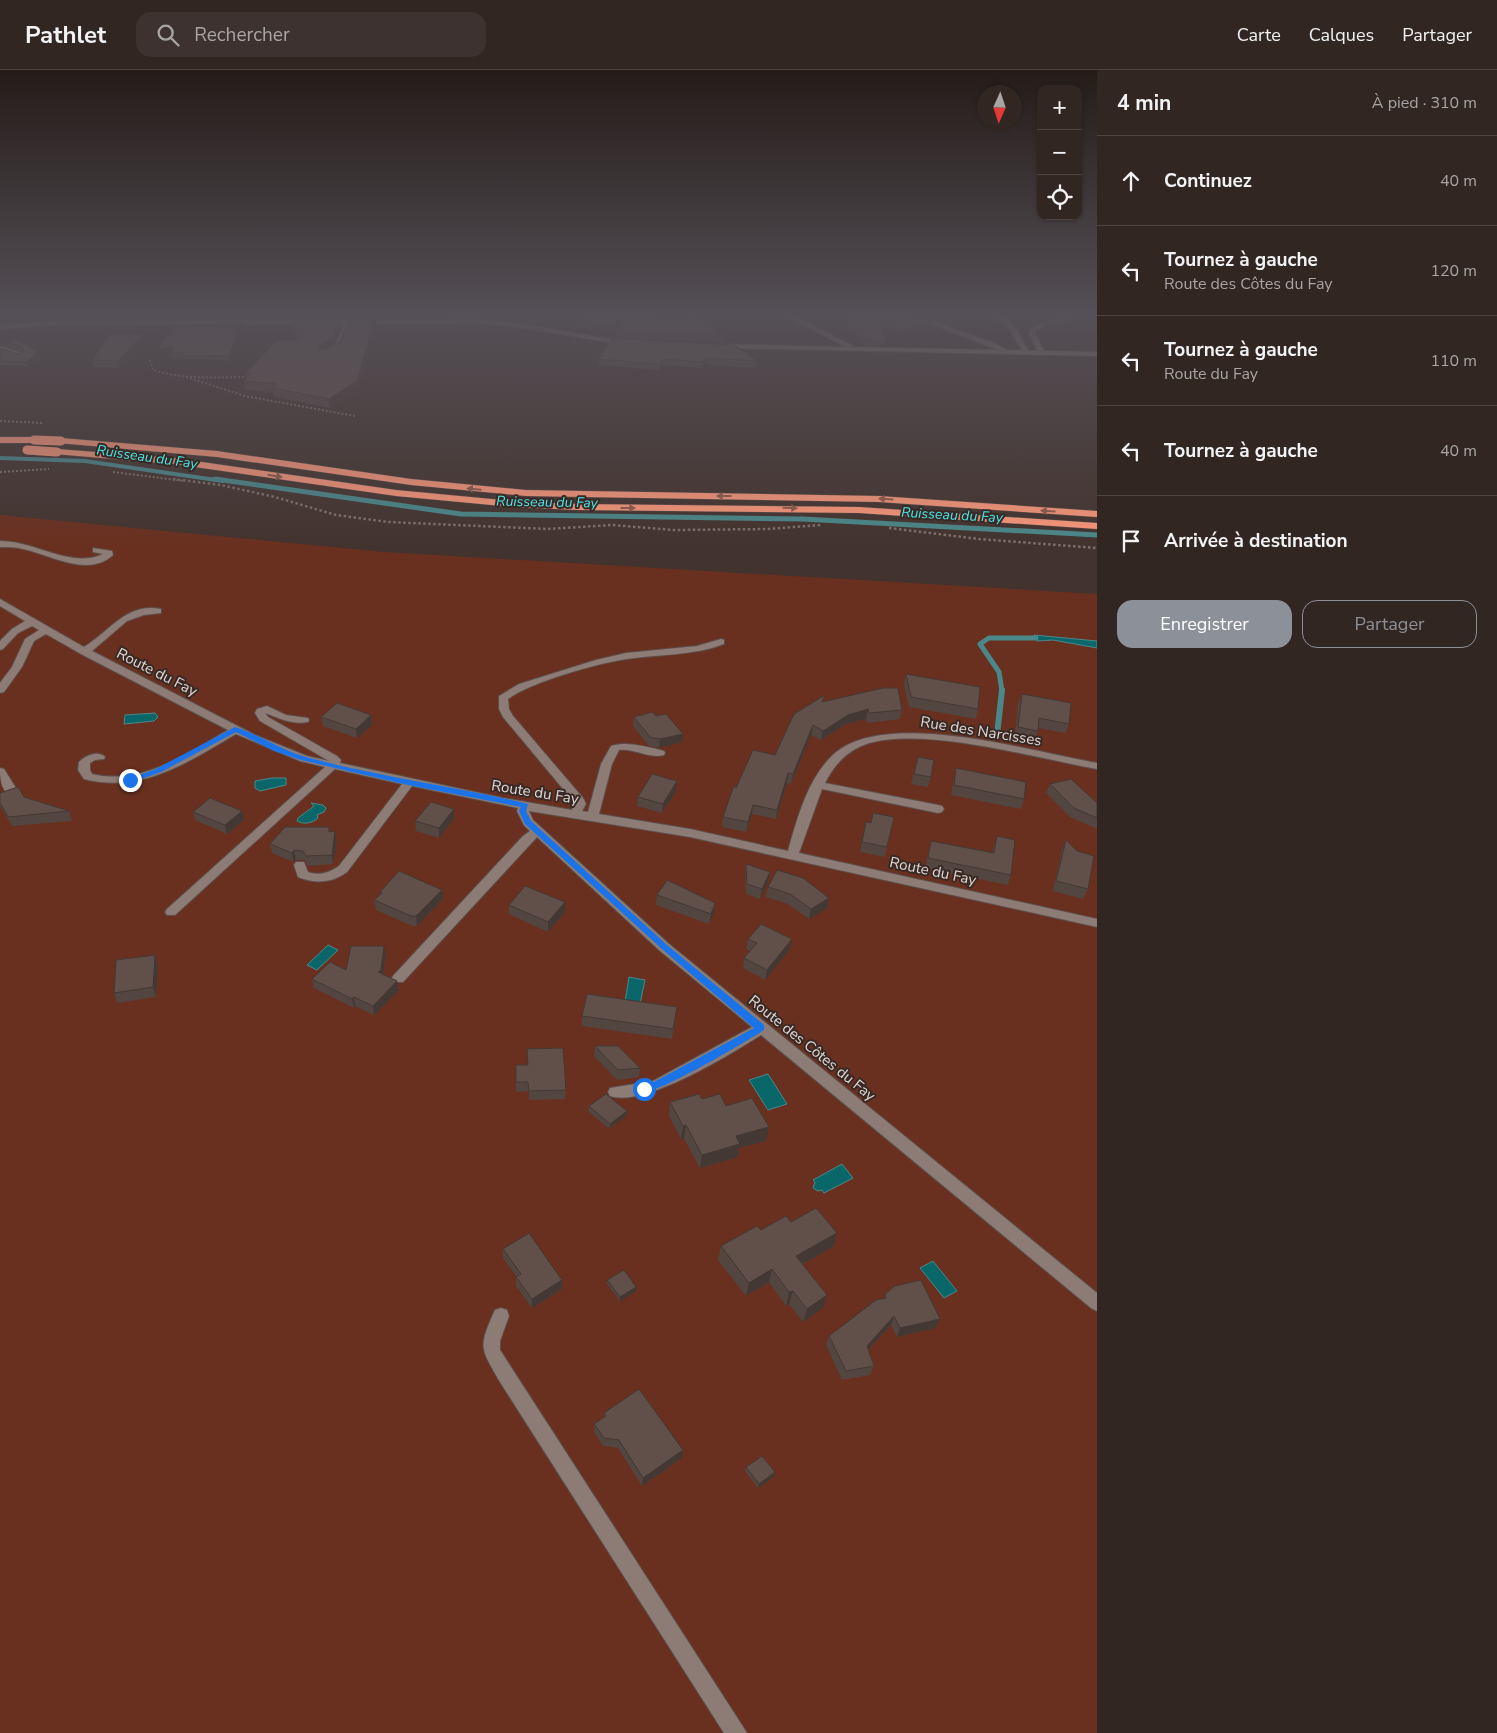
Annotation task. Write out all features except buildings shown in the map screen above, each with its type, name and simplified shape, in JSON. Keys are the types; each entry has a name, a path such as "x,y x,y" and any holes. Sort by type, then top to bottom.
{"highway":[{"path":"0,440 62,441 208,453 411,482 526,493 879,499 1097,514"},
{"path":"0,450 27,450 174,461 396,493 513,504 578,507 858,510 1097,526"}],"street":[{"path":"0,544 28,546 52,556 78,561 97,560 110,554 96,550"},
{"name":"Route du Fay","path":"0,602 84,652 235,730 276,749 332,766 525,806 690,833 1097,923"},
{"path":"84,652 94,646 129,614 158,612"},
{"path":"0,647 15,631 31,622"},
{"path":"0,690 17,668 30,640 46,630"},
{"path":"576,813 580,804 579,801 508,717 504,709 503,698 523,686 627,656 696,651 721,642"},
{"path":"171,912 332,766 336,760 264,719 260,713 267,709 283,718 304,720"},
{"path":"100,757 86,762 84,770 88,777 105,782 130,780 158,771 235,730"},
{"name":"Rue des Narcisses","path":"792,855 799,833 825,772 839,756 865,743 900,736 943,737 1097,766"},
{"path":"592,817 601,783 616,748 623,746 654,753 660,752"},
{"path":"0,771 13,793"},
{"path":"300,865 302,874 309,877 327,878 343,869 408,783"},
{"path":"819,785 938,809"},
{"name":"Route des Côtes du Fay","path":"525,806 523,811 524,817 664,947 1097,1303"},
{"path":"398,979 527,839 538,831"},
{"path":"615,1092 630,1092 657,1084 742,1040 761,1028"},
{"path":"501,1316 491,1341 492,1352 501,1368 736,1733"}],"path":[{"path":"231,392 245,396 355,416"}],"shaded area":[{"path":"0,515 384,552 1097,594 1097,1733 0,1733"}],"water":[{"path":"1034,635 1097,641 1097,648 1053,640 1037,641"},
{"path":"155,713 158,717 154,721 124,724 125,715"},
{"path":"286,778 286,785 260,791 255,788 255,781"},
{"path":"311,803 323,805 326,808 324,812 317,815 318,818 311,822 303,823 297,821 298,818 314,806"},
{"path":"328,945 338,950 317,970 307,965"},
{"path":"629,977 645,980 640,1004 625,1002"},
{"path":"768,1074 787,1104 768,1110 749,1080"},
{"path":"842,1164 853,1178 824,1193 822,1190 818,1191 813,1188 815,1182 813,1180"},
{"path":"933,1261 957,1291 944,1298 920,1268"}],"waterway":[{"name":"Ruisseau du Fay","path":"0,458 85,461 223,481"},
{"name":"Ruisseau du Fay","path":"215,479 461,514 803,519 1097,535"},
{"path":"1002,691 999,672 980,644 989,638 1036,638"},
{"path":"997,735 1002,691"}],"route":[{"path":"130,780 158,771 235,730 276,749 304,759 408,783 525,806 523,811 524,817 528,822 664,947 761,1028 742,1040 644,1089"}]}
